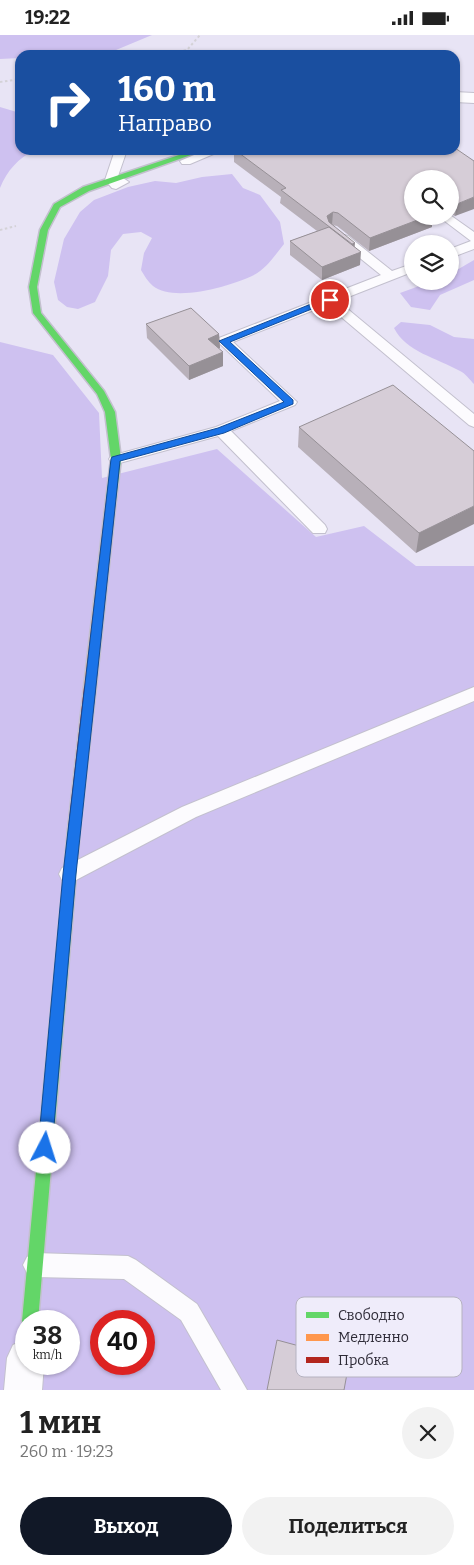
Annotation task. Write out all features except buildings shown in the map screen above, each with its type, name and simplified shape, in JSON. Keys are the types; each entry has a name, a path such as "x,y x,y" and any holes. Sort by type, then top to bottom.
{"street":[{"path":"460,97 474,98"},
{"path":"31,1310 69,874 116,459 110,411 101,393 37,313 33,287 44,230 57,206 86,189 186,155"},
{"path":"23,1390 24,1375"}],"lane":[{"path":"119,155 110,180 116,185 203,155"},
{"path":"456,225 474,238"},
{"path":"333,231 391,277"},
{"path":"459,250 474,244"},
{"path":"116,459 221,431 290,402 224,341 404,271"},
{"path":"330,300 474,422"},
{"path":"221,431 320,529"},
{"path":"69,874 189,813 474,693"},
{"path":"34,1265 128,1268 189,1312 235,1390"}],"path":[{"path":"187,50 200,35"},
{"path":"0,82 15,80"}],"shaded area":[{"path":"0,35 152,35 116,50 15,50 15,58 0,59"},
{"path":"0,107 15,112 15,155 26,155 14,166 0,188"},
{"path":"232,174 243,188 260,195 280,222 284,244 259,272 232,284 203,291 175,293 162,291 151,284 141,270 144,253 152,238 141,232 123,234 111,250 108,276 95,302 78,309 67,307 58,300 54,282 64,239 80,212 94,200 128,187 155,181 176,183 202,177"},
{"path":"474,260 474,280 459,287 459,269"},
{"path":"408,290 451,290 440,295 430,310 411,307 400,293"},
{"path":"401,322 430,325 454,337 474,339 474,384 462,372 423,354 406,343 394,328"},
{"path":"0,342 53,355 99,413 102,478 217,449 316,537 364,526 416,566 474,566 474,1390 0,1390"}],"traffic: fast":[{"path":"111,500 116,459 110,412 101,393 37,313 33,287 44,230 57,206 86,189 186,155"},
{"path":"31,1310 74,829"}],"traffic: slow":[{"path":"90,687 111,500"}],"traffic: jam":[{"path":"74,829 90,687"}],"route":[{"path":"45,1148 69,874 116,459 221,431 290,402 224,341 330,300"}]}
